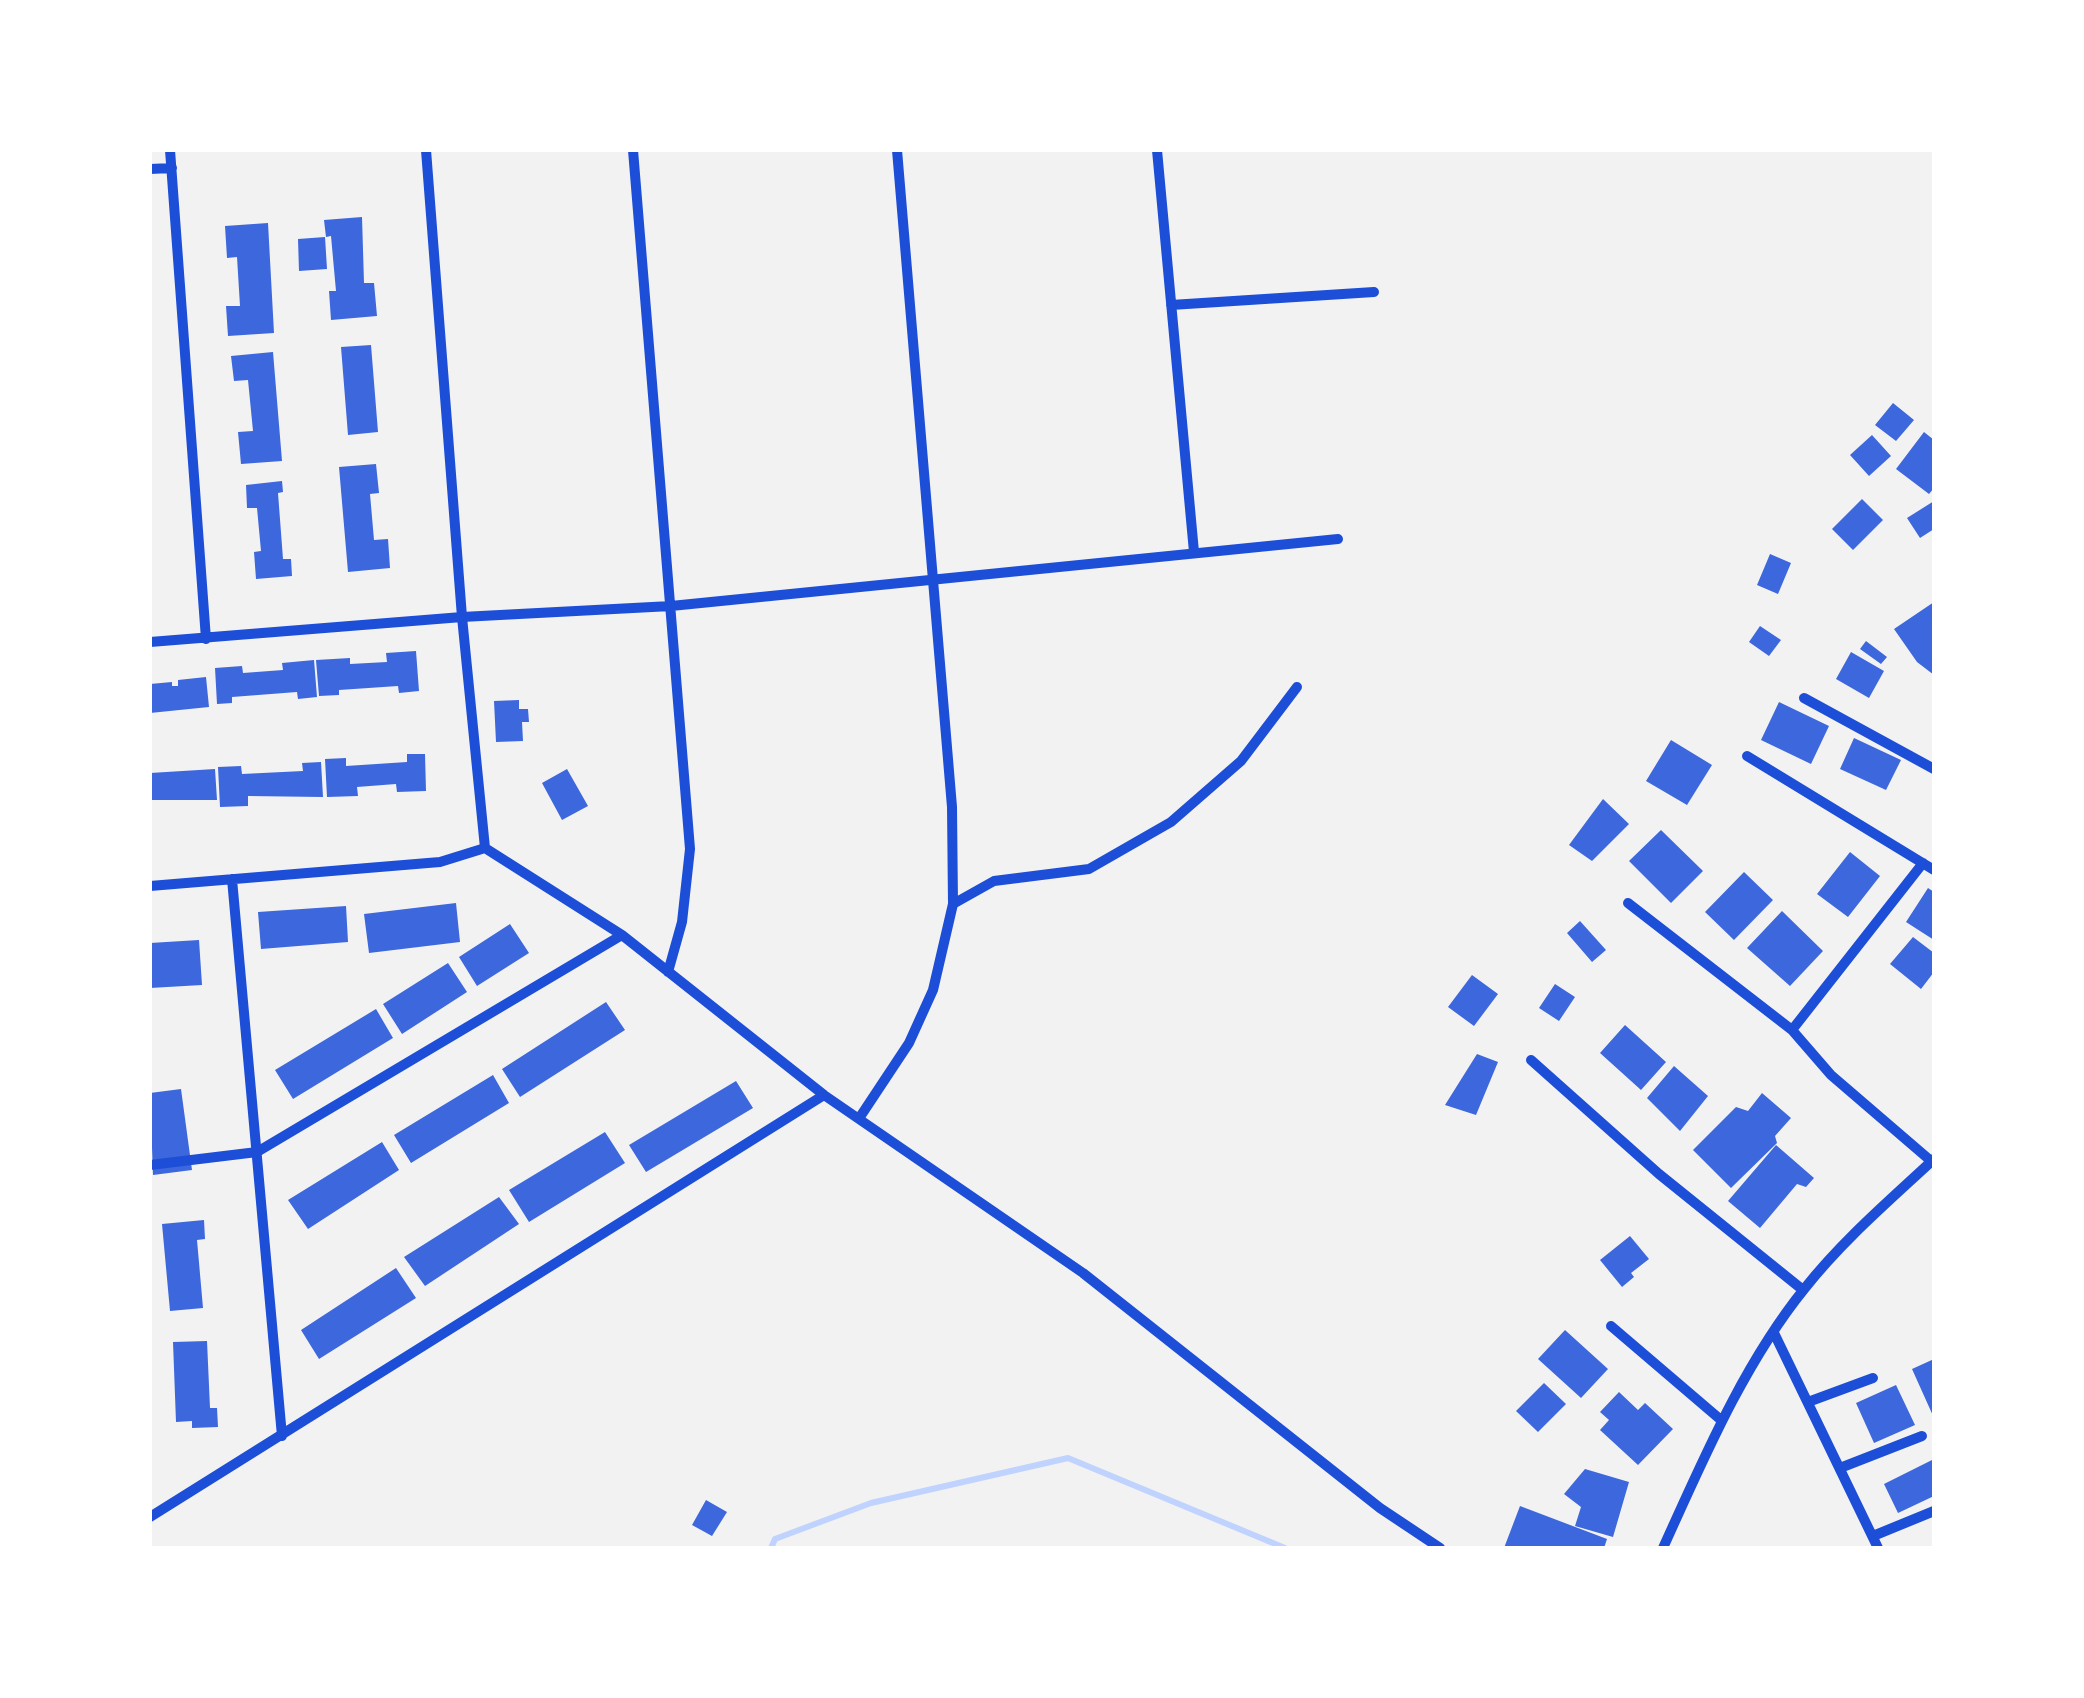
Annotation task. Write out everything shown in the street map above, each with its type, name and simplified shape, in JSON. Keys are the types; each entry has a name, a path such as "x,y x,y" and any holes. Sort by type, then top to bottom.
{"street":[{"path":"170,150 206,639"},
{"path":"426,150 462,617 485,848"},
{"path":"633,150 690,849 682,922 668,972"},
{"path":"860,1117 909,1044 933,990 953,904 952,806 897,150"},
{"path":"1157,150 1194,552"},
{"path":"150,170 172,168"},
{"path":"1171,304 1374,292"},
{"path":"150,642 462,617 671,606 1338,540"},
{"path":"953,904 994,880 1089,869 1171,822 1241,761 1297,688"},
{"path":"1804,698 1934,769"},
{"path":"1747,756 1934,870"},
{"path":"150,886 440,862 485,848 622,936 824,1094 1083,1273 1380,1508 1440,1548"},
{"path":"1792,1030 1923,863"},
{"path":"232,880 282,1436"},
{"path":"1628,903 1792,1030 1831,1076 1932,1160 1802,1290 1721,1420 1663,1548"},
{"path":"150,1166 257,1152 622,936"},
{"path":"1531,1060 1659,1174 1802,1290"},
{"path":"150,1517 824,1094"},
{"path":"1611,1326 1721,1420"},
{"path":"1774,1333 1878,1548"},
{"path":"1808,1402 1873,1378"},
{"path":"1840,1468 1922,1436"},
{"path":"1872,1536 1934,1511"}],"building":[{"path":"362,217 364,283 374,283 377,316 331,320 329,291 336,291 331,236 326,237 324,220"},
{"path":"268,223 274,333 228,336 226,306 240,306 237,257 227,258 225,226"},
{"path":"325,237 327,269 299,271 298,239"},
{"path":"371,345 378,432 348,435 341,347"},
{"path":"273,352 282,461 241,464 238,432 253,431 248,380 234,381 231,356"},
{"path":"1893,403 1914,420 1896,441 1875,425"},
{"path":"1924,432 1934,440 1934,488 1929,494 1896,469"},
{"path":"1872,435 1891,456 1869,476 1850,455"},
{"path":"376,464 379,493 370,494 374,540 388,539 390,568 348,572 339,467"},
{"path":"282,481 283,492 278,493 283,559 291,559 292,576 256,579 254,552 261,551 257,508 247,508 246,485"},
{"path":"1862,499 1883,520 1853,550 1832,529"},
{"path":"1934,501 1934,529 1920,538 1907,518"},
{"path":"1770,554 1791,563 1778,594 1757,585"},
{"path":"1934,602 1934,675 1917,662 1894,629"},
{"path":"1760,626 1781,640 1769,656 1749,642"},
{"path":"1866,641 1887,657 1881,664 1860,649"},
{"path":"416,651 419,691 399,693 398,686 339,690 339,695 319,696 316,660 350,658 350,664 387,662 386,653"},
{"path":"1851,652 1884,671 1869,698 1836,679"},
{"path":"314,660 317,697 298,699 297,692 232,697 232,703 217,704 215,668 242,666 243,673 283,670 282,663"},
{"path":"206,677 209,707 150,713 150,684 172,682 172,686 178,686 178,680"},
{"path":"519,700 519,709 528,709 529,722 522,722 523,741 496,742 494,701"},
{"path":"1779,702 1829,726 1811,764 1761,740"},
{"path":"1854,738 1901,760 1886,790 1840,769"},
{"path":"1671,740 1712,765 1687,805 1646,781"},
{"path":"407,754 425,754 426,791 397,792 396,784 357,787 358,796 327,797 325,759 346,758 346,766 407,762"},
{"path":"321,762 323,797 248,796 248,806 220,807 218,767 241,766 242,774 303,771 302,763"},
{"path":"215,769 217,800 150,800 150,773"},
{"path":"567,769 588,806 562,820 542,783"},
{"path":"1603,799 1629,824 1592,861 1569,845"},
{"path":"1661,830 1703,871 1671,903 1629,861"},
{"path":"1850,852 1880,876 1848,917 1817,894"},
{"path":"1744,872 1773,900 1734,940 1705,912"},
{"path":"1928,888 1934,892 1934,940 1906,922"},
{"path":"456,903 460,942 369,953 364,914"},
{"path":"346,906 348,942 261,949 258,912"},
{"path":"1782,911 1823,951 1790,986 1747,948"},
{"path":"1580,921 1606,950 1592,962 1567,933"},
{"path":"510,924 529,953 477,986 459,957"},
{"path":"1913,937 1934,953 1934,972 1921,989 1890,964"},
{"path":"199,940 202,985 150,988 150,943"},
{"path":"448,963 467,992 402,1034 383,1004"},
{"path":"1472,975 1498,994 1474,1026 1448,1007"},
{"path":"1555,984 1575,997 1559,1021 1539,1008"},
{"path":"606,1002 625,1030 520,1097 502,1069"},
{"path":"376,1009 393,1038 293,1099 275,1070"},
{"path":"1625,1025 1666,1062 1641,1090 1600,1053"},
{"path":"1477,1054 1498,1062 1476,1115 1445,1105"},
{"path":"1674,1066 1708,1096 1680,1131 1647,1098"},
{"path":"493,1075 509,1103 411,1163 394,1135"},
{"path":"736,1081 753,1108 646,1172 629,1145"},
{"path":"181,1089 192,1170 153,1175 150,1093"},
{"path":"1762,1093 1791,1118 1775,1136 1777,1143 1731,1188 1693,1150 1736,1107 1748,1111"},
{"path":"605,1132 625,1163 529,1222 509,1190"},
{"path":"382,1142 399,1170 308,1229 288,1200"},
{"path":"1776,1145 1814,1178 1806,1187 1797,1184 1760,1228 1728,1201"},
{"path":"499,1197 519,1224 425,1286 404,1257"},
{"path":"204,1220 205,1239 197,1240 203,1308 170,1311 162,1224"},
{"path":"1630,1236 1649,1259 1631,1273 1634,1277 1622,1287 1600,1260"},
{"path":"396,1268 416,1298 319,1359 301,1330"},
{"path":"1565,1330 1608,1369 1581,1398 1538,1359"},
{"path":"207,1341 210,1408 217,1408 218,1427 192,1428 192,1421 176,1422 173,1342"},
{"path":"1934,1359 1934,1418 1912,1369"},
{"path":"1544,1383 1566,1404 1538,1432 1516,1411"},
{"path":"1896,1385 1915,1425 1874,1443 1856,1403"},
{"path":"1619,1392 1638,1410 1645,1403 1673,1429 1638,1465 1600,1430 1609,1420 1600,1412"},
{"path":"1932,1460 1934,1496 1898,1513 1884,1484"},
{"path":"1585,1469 1629,1482 1613,1537 1575,1526 1581,1507 1564,1494"},
{"path":"706,1500 727,1512 712,1536 692,1525"},
{"path":"1520,1506 1607,1539 1604,1548 1504,1548"}],"waterway":[{"path":"771,1548 775,1539 871,1503 1068,1458 1285,1548"}]}
